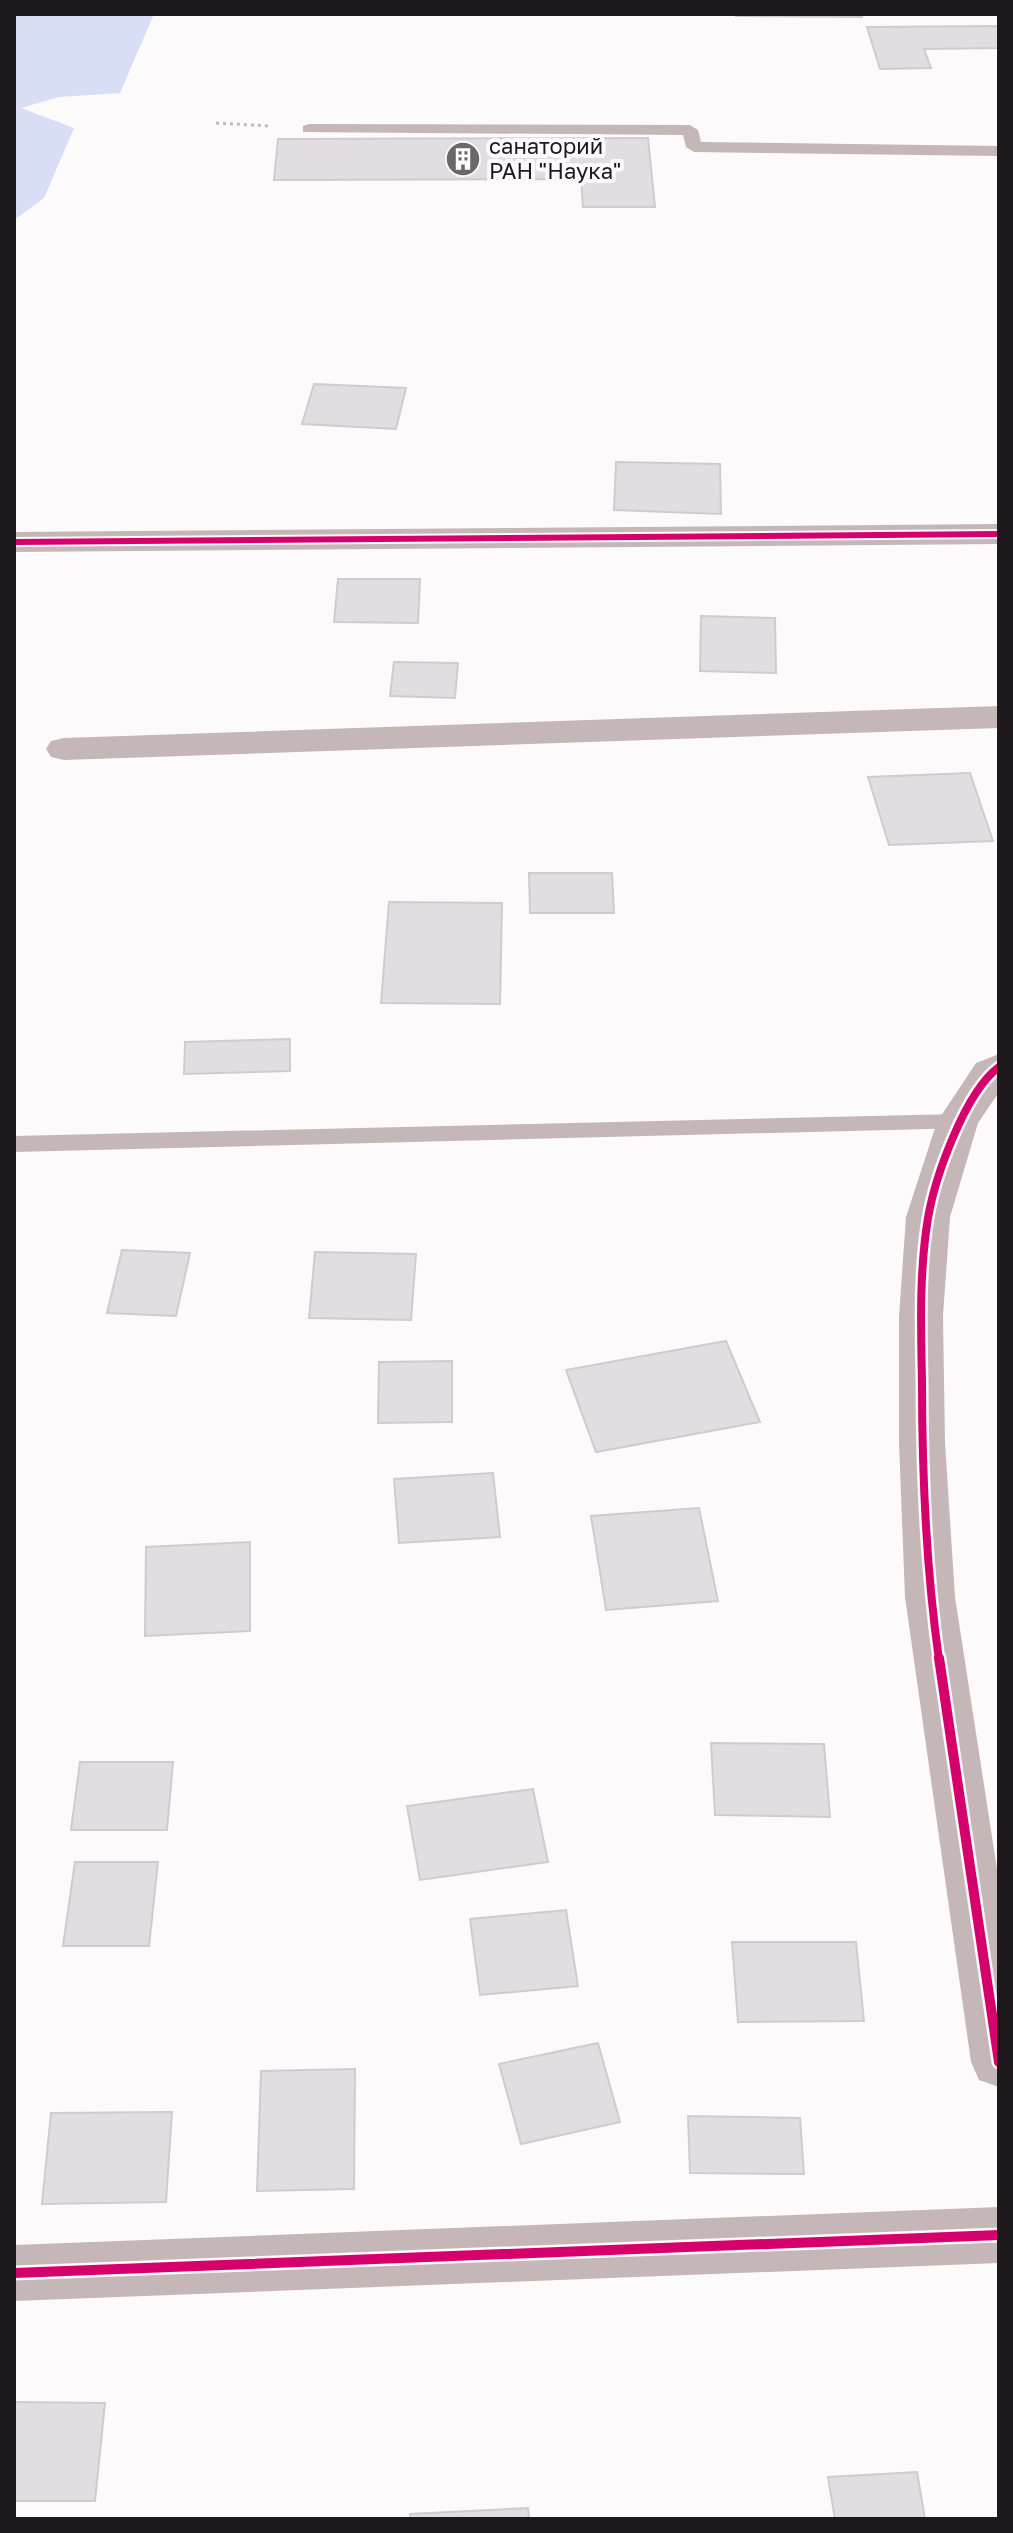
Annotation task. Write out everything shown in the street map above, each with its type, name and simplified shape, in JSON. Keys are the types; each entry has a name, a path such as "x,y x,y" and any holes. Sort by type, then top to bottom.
{"street":[{"path":"14,542 999,534"},
{"path":"64,749 999,717"},
{"path":"999,1067 991,1073 958,1122 928,1217 921,1316 922,1443 930,1597 999,2062"},
{"path":"14,2273 999,2235"}],"lane":[{"path":"309,129 690,130 694,147 999,151"},
{"path":"14,1144 958,1122"}],"path":[{"path":"216,123 245,124"}],"water":[{"path":"14,14 154,14 120,93 59,97 21,108 74,128 44,198 14,220"}],"building":[{"path":"861,14 862,17 736,16"},
{"path":"999,26 999,48 924,49 931,68 880,69 867,27"},
{"name":"санаторий РАН \"Наука\"","path":"648,138 655,207 583,207 581,179 274,180 278,139"},
{"path":"314,384 406,388 396,429 302,424"},
{"path":"616,462 720,464 721,514 614,510"},
{"path":"338,579 420,579 418,623 334,622"},
{"path":"701,616 775,618 776,673 700,671"},
{"path":"394,662 458,663 455,698 390,696"},
{"path":"970,773 993,841 889,845 868,777"},
{"path":"529,873 612,873 614,913 530,913"},
{"path":"389,902 502,903 500,1004 381,1003"},
{"path":"290,1039 290,1071 184,1074 185,1042"},
{"path":"122,1250 190,1253 176,1316 107,1313"},
{"path":"315,1252 416,1254 411,1320 309,1318"},
{"path":"726,1341 760,1422 596,1452 566,1370"},
{"path":"452,1361 452,1422 378,1423 379,1362"},
{"path":"493,1473 500,1537 399,1543 394,1479"},
{"path":"699,1508 718,1601 606,1610 591,1516"},
{"path":"250,1542 250,1631 145,1636 146,1547"},
{"path":"711,1743 824,1744 830,1817 715,1815"},
{"path":"80,1762 173,1762 167,1830 71,1830"},
{"path":"533,1789 548,1862 420,1880 407,1806"},
{"path":"75,1862 158,1862 149,1946 63,1946"},
{"path":"566,1910 578,1986 480,1995 470,1919"},
{"path":"732,1942 856,1942 864,2021 738,2022"},
{"path":"598,2043 620,2122 521,2144 499,2064"},
{"path":"355,2069 354,2189 257,2191 261,2071"},
{"path":"172,2112 166,2202 42,2204 51,2113"},
{"path":"688,2116 800,2118 804,2174 690,2173"},
{"path":"14,2402 105,2403 95,2501 14,2501"},
{"path":"917,2472 925,2519 835,2519 828,2477"},
{"path":"528,2508 529,2519 410,2519 410,2514"}],"cycle path":[{"path":"14,542 999,534"},
{"path":"999,1067 991,1073 958,1122 928,1217 921,1316 922,1443 930,1597 999,2062"},
{"path":"14,2273 999,2235"}],"place":[{"name":"санаторий РАН \"Наука\"","path":"463,159"}]}
